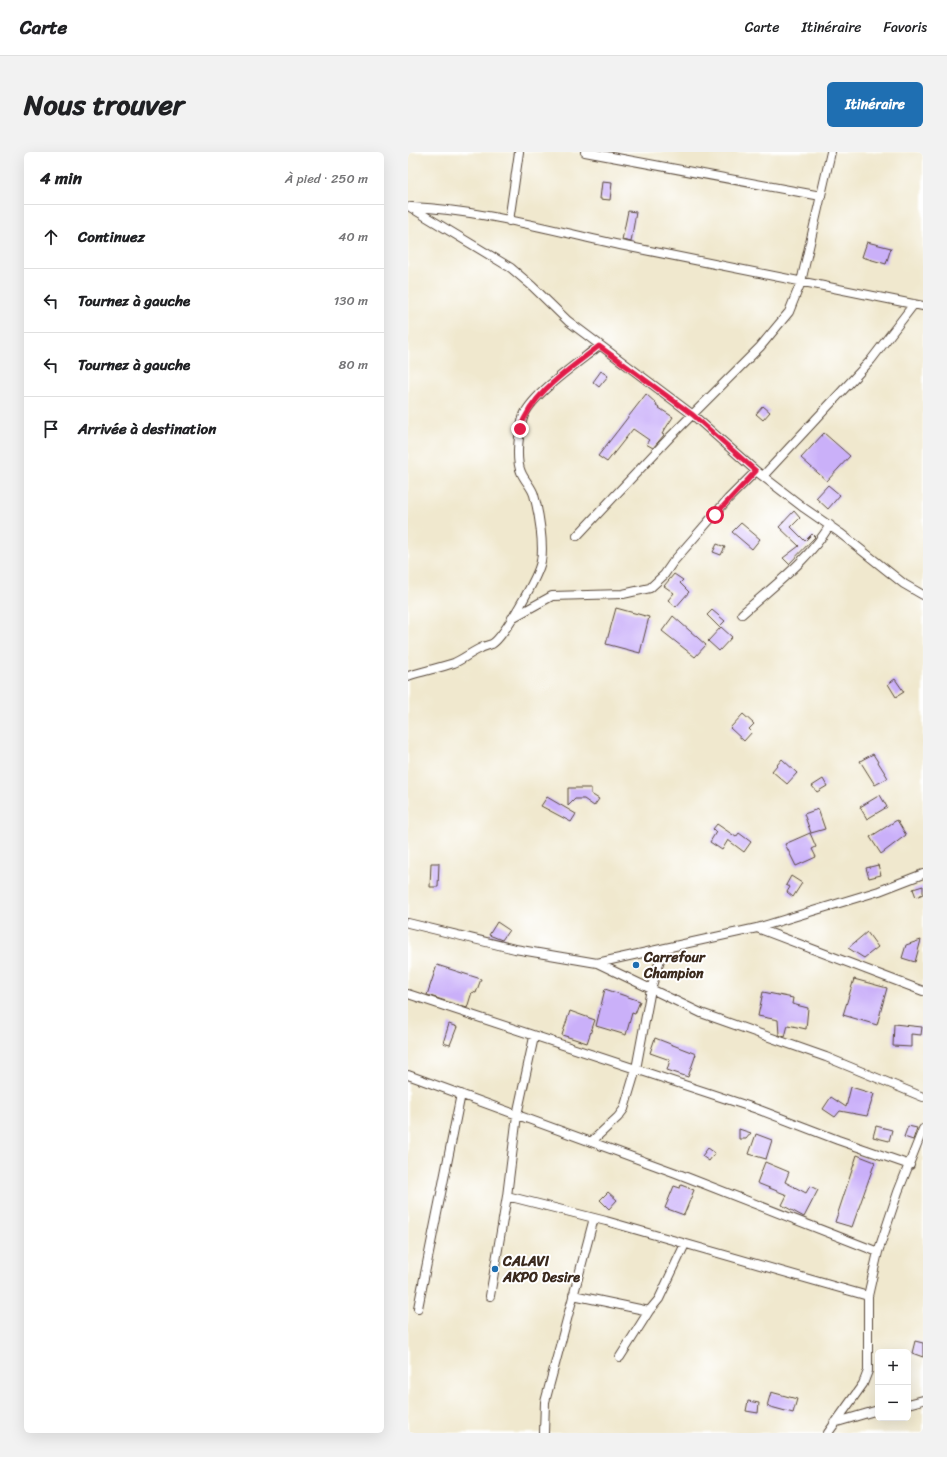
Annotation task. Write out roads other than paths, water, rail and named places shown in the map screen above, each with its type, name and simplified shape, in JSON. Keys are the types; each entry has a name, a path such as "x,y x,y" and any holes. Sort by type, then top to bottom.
{"street":[{"path":"509,221 519,152"},
{"path":"585,152 821,196"},
{"path":"577,536 760,347 789,312 801,282 831,152"},
{"path":"409,207 443,208 923,306"},
{"path":"409,207 511,268 568,321 599,346 693,415 756,471 904,584 923,595"},
{"path":"764,476 871,360 914,304"},
{"path":"408,676 455,662 483,647 492,644 498,639 512,618 538,571 542,555 534,496 520,470 520,429 525,414 535,401 556,381 599,346"},
{"path":"512,618 552,596 623,594 650,588 664,575 673,562 756,471"},
{"path":"742,614 804,558 823,537 830,526"},
{"path":"597,963 663,950 758,928 879,891 923,874"},
{"path":"408,923 516,950 597,963 701,1013 826,1057 923,1097"},
{"path":"758,928 923,991"},
{"path":"591,1142 618,1117 624,1108 636,1070 651,989 663,950"},
{"path":"408,994 757,1109 838,1140 910,1165"},
{"path":"490,1296 507,1196 517,1115 534,1036"},
{"path":"408,1075 676,1173 878,1252"},
{"path":"418,1308 461,1094"},
{"path":"828,1433 863,1384 868,1371 868,1296 878,1252 898,1192 923,1129"},
{"path":"507,1196 594,1218 868,1296"},
{"path":"544,1433 545,1402 594,1218"},
{"path":"620,1357 659,1298 685,1244"},
{"path":"573,1295 649,1311"},
{"path":"911,1403 923,1400"},
{"path":"834,1423 875,1411"}],"place":[{"name":"Carrefour Champion","path":"636,965"},
{"name":"CALAVI AKPO Desire","path":"495,1269"}]}
